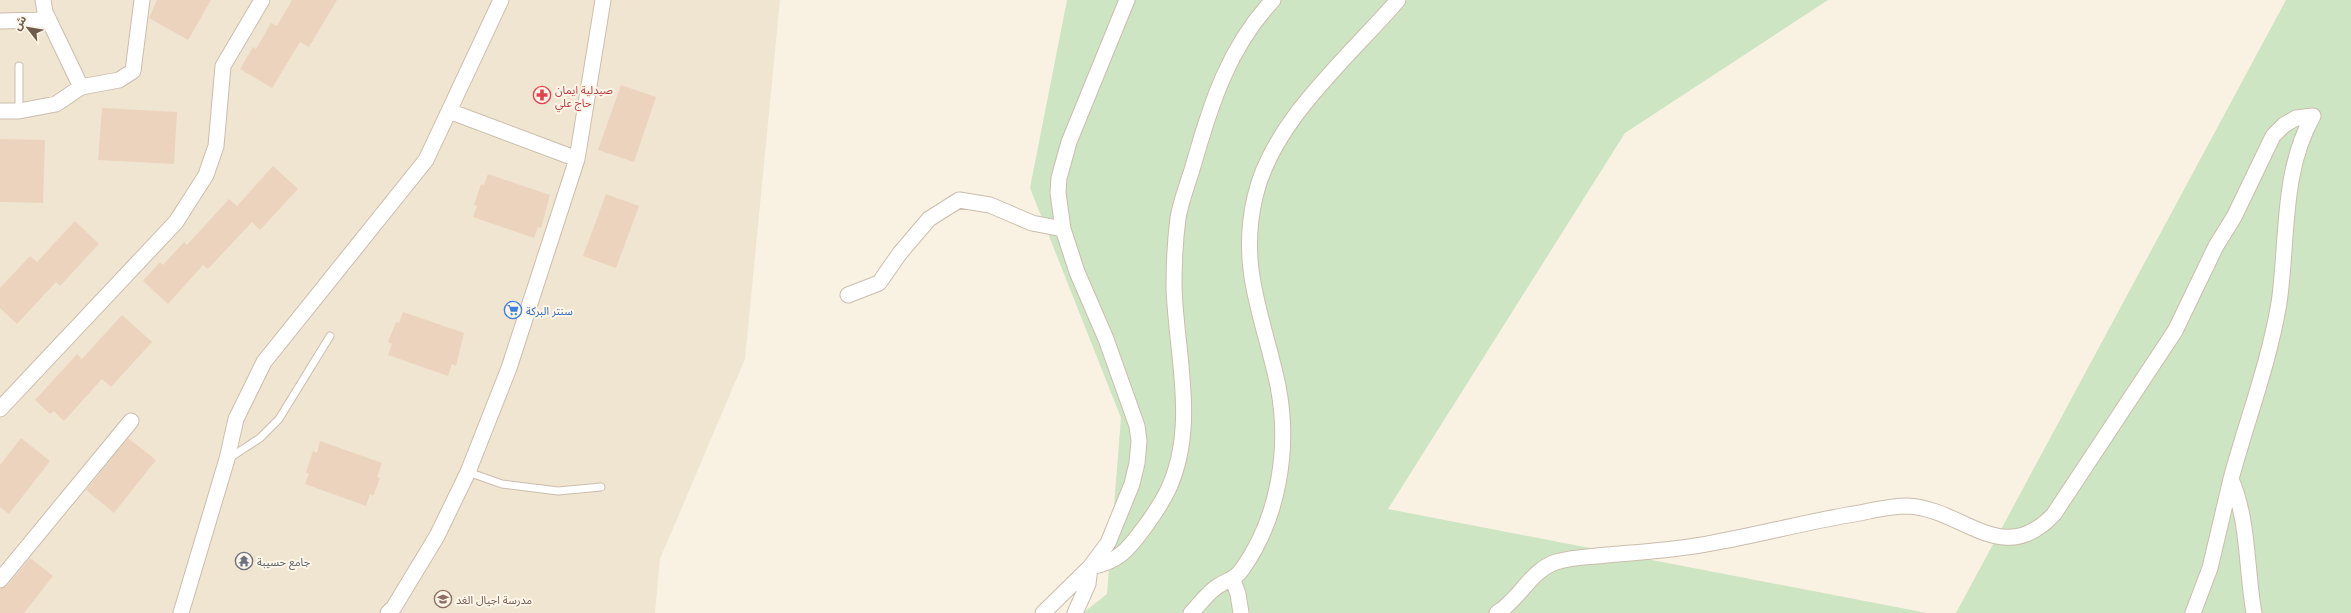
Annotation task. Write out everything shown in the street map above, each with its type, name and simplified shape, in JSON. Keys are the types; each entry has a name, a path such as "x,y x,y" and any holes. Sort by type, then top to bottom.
{"street":[{"path":"43,0 45,12 81,87"},
{"path":"0,111 19,111 56,104 81,87 119,80 134,71 142,0"},
{"path":"0,410 176,222 206,175 216,146 223,66 262,0"},
{"path":"181,613 227,459 236,419 264,362 426,160 500,0"},
{"path":"388,613 394,607 437,536 468,472 509,368 577,159 603,0"},
{"path":"1043,613 1090,567 1108,543 1125,504 1137,463 1139,441 1132,411 1094,310 1077,272 1063,229 1058,193 1059,178 1064,159 1081,109 1109,49 1127,0"},
{"path":"1090,567 1106,564 1122,556 1155,513 1168,489 1177,461 1182,432 1184,396 1174,288 1178,216 1204,123 1217,89 1245,33 1273,0"},
{"path":"1191,613 1219,585 1233,580 1243,568 1273,508 1278,486 1281,460 1282,416 1278,386 1250,268 1248,242 1255,196 1263,171 1276,143 1292,119 1398,0"},
{"path":"0,21 49,20"},
{"path":"449,111 577,159"},
{"path":"1497,613 1512,602 1535,576 1555,562 1660,551 1711,543 1809,522 1906,506 1935,512 1987,535 2004,538 2027,534 2045,524 2054,514 2175,331 2216,246 2234,217 2273,136 2284,125 2296,118 2312,116 2299,148 2294,173 2284,234 2279,301 2273,332 2231,479 2210,568 2193,613"},
{"path":"848,296 879,283 900,253 929,219 959,200 990,205 1032,223 1063,229"},
{"path":"0,580 131,422"},
{"path":"2231,479 2240,499 2244,520 2254,613"},
{"path":"1075,613 1088,584 1090,567"},
{"path":"1233,580 1238,594 1241,613"}],"lane":[{"path":"19,66 19,111"},
{"path":"227,459 260,438 279,419 330,336"},
{"path":"468,472 502,484 558,491 601,487"}],"shaded area":[{"path":"0,0 780,0 745,359 660,559 655,613 0,613"}],"green space":[{"path":"1067,0 1828,0 1625,133 1388,509 1927,613 1083,613 1107,594 1121,418 1030,188"},
{"path":"2286,0 2351,0 2351,613 1956,613"}],"building":[{"path":"157,0 211,0 188,40 149,18"},
{"path":"292,0 337,0 309,47 300,42 272,88 240,69 253,47 256,49 271,23 277,26"},
{"path":"621,85 656,97 634,162 598,150"},
{"path":"102,108 177,112 174,164 98,160"},
{"path":"0,139 45,140 43,203 0,202"},
{"path":"273,166 298,189 260,230 252,222 208,269 203,265 168,304 143,281 160,262 163,265 184,242 187,245 229,199 237,206"},
{"path":"488,174 550,195 541,228 538,227 534,238 473,217 477,206 474,205 481,184 484,185"},
{"path":"606,194 639,206 616,268 583,256"},
{"path":"75,221 99,244 60,286 56,282 17,324 0,308 0,288 30,256 37,262"},
{"path":"403,312 464,333 456,366 452,364 448,376 388,355 392,344 388,342 396,322 399,323"},
{"path":"122,315 152,342 111,387 102,379 64,421 54,411 50,414 35,400 77,354 82,359"},
{"path":"21,438 50,461 9,514 0,507 0,465"},
{"path":"128,438 156,460 114,513 86,490"},
{"path":"320,441 382,463 377,477 380,478 373,496 370,494 366,506 305,484 309,474 306,472 313,451 317,453"},
{"path":"30,558 53,576 24,613 0,613 0,589 7,586"}],"place":[{"name":"صيدلية ايمان حاج علي","path":"542,95"},
{"name":"سنتر البركة","path":"513,310"},
{"name":"جامع حسيبة","path":"244,561"},
{"name":"مدرسة اجيال الغد","path":"443,599"}]}
